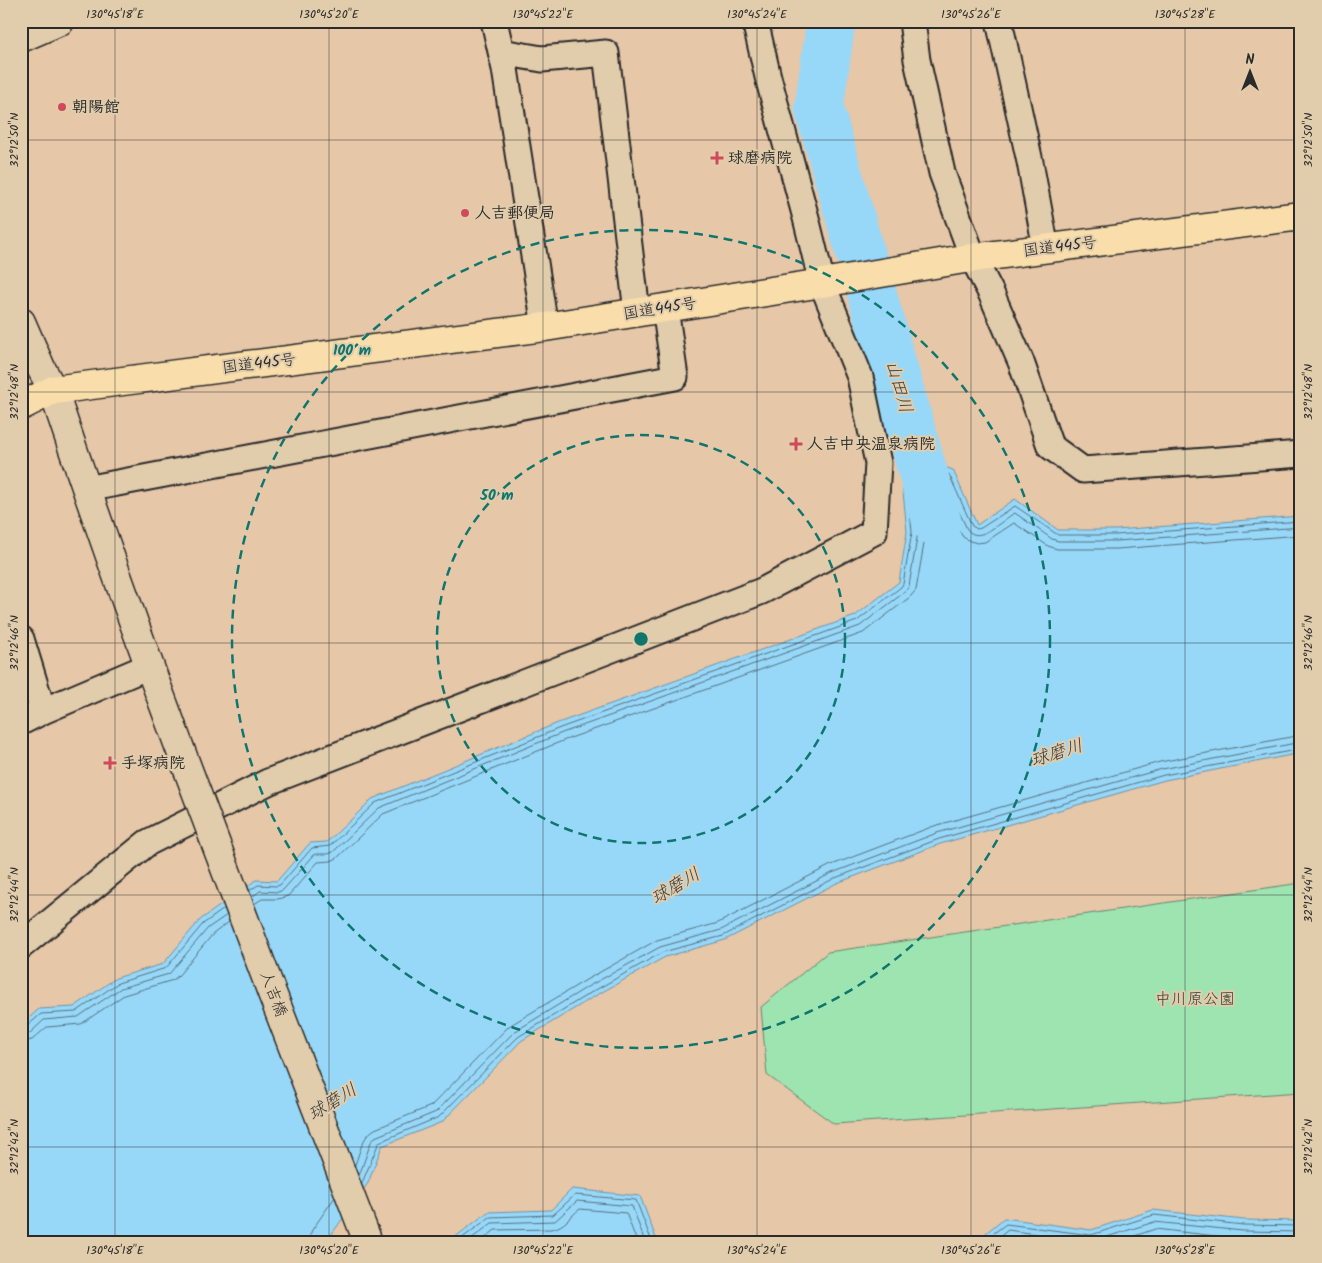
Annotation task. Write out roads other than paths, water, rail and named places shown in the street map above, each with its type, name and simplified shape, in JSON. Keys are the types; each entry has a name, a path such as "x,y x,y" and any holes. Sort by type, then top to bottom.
{"highway":[{"name":"国道445号","path":"21,406 53,390 544,327 969,259 1301,216"}],"street":[{"path":"21,38 60,21"},
{"path":"494,21 505,69 544,327"},
{"path":"21,946 146,843 268,782 762,591 874,532 878,463 860,377 826,282 806,218 768,77 756,21"},
{"path":"912,21 917,60 942,173 969,259 991,293 1021,362 1050,446 1083,470 1301,454"},
{"path":"999,21 1030,162 1046,249"},
{"path":"501,52 542,59 606,53 637,312"},
{"path":"86,489 675,377 665,308"},
{"name":"人吉橋","path":"21,322 53,390 149,666 368,1242"},
{"path":"21,639 43,711"},
{"path":"21,722 149,666"}],"water":[{"name":"球磨川","path":"899,451 953,470 977,525 1015,499 1058,530 1116,530 1301,516 1301,753 1165,780 940,844 837,883 725,940 665,957 595,996 521,1041 442,1122 382,1146 368,1183 326,1242 21,1242 21,1025 39,1009 74,1007 116,978 163,964 200,920 256,880 277,881 310,843 327,842 372,799 558,723 855,616 899,582 907,532"},
{"path":"572,1189 640,1196 659,1242 445,1242 450,1241 488,1212 551,1210"},
{"path":"1153,1210 1244,1220 1301,1221 1301,1242 896,1242 981,1237 1004,1218 1091,1230"}],"waterway":[{"name":"山田川","path":"831,21 819,108 937,522"}],"place":[{"name":"朝陽館","path":"62,107"},
{"name":"球磨病院","path":"717,158"},
{"name":"人吉郵便局","path":"465,213"},
{"name":"人吉中央温泉病院","path":"796,444"},
{"name":"手塚病院","path":"110,763"}],"park label":[{"name":"中川原公園","path":"1195,999"}]}
